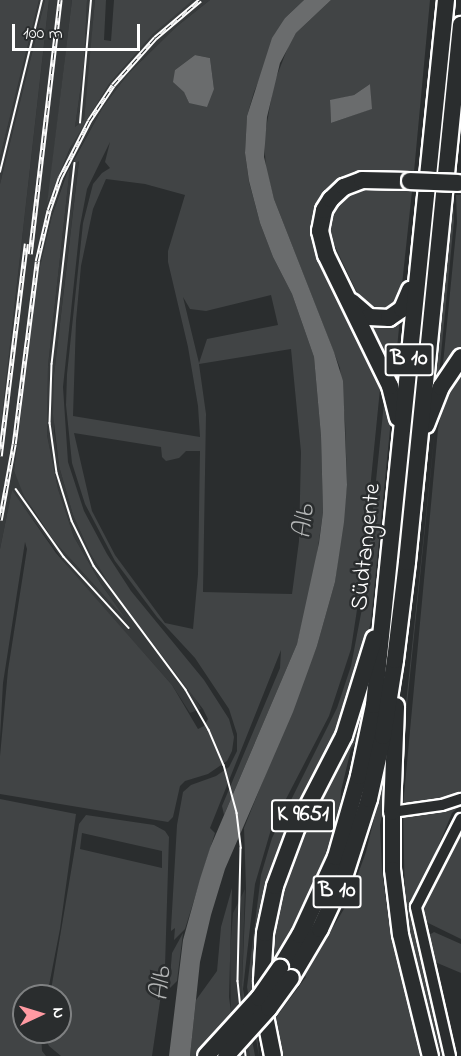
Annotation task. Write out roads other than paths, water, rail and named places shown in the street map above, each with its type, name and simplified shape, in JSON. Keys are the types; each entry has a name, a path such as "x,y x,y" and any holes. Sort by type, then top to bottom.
{"highway":[{"name":"Südtangente","path":"206,1056 259,998 286,973 333,903 362,824 376,769 395,660 410,442 416,278 446,0"},
{"name":"Südtangente","path":"226,1056 269,1008 320,894 348,819 374,705 386,592 410,442 461,26"},
{"path":"454,82 461,108"},
{"path":"410,442 396,401 340,284 321,238 321,222 331,199 344,187 362,180 460,183"},
{"path":"340,284 361,313 382,319 395,315 402,309 416,278"},
{"path":"410,442 461,357"},
{"name":"K 9651","path":"273,1056 264,1011 262,980 265,933 275,886 297,827 344,736 386,592"},
{"path":"392,812 392,759 396,721 395,660"}],"main road":[{"path":"392,812 392,868 400,934 430,1056"}],"street":[{"path":"392,812 442,805 461,799"},
{"path":"450,1056 416,917 420,894 461,819"}],"tram line":[{"path":"0,172 42,0"},
{"path":"80,123 91,0"},
{"path":"75,163 52,364 50,423 57,473 72,521 94,566 186,690 209,730 224,765 237,813 241,848 238,981 246,1056"},
{"path":"16,489 64,557 129,628"}],"railway":[{"path":"30,254 60,0"},
{"path":"0,520 14,444 37,261 49,210 60,178 89,121 113,85 155,38 200,0"},
{"path":"0,456 26,244"}],"water label":[{"name":"Alb","path":"306,522"},
{"name":"Alb","path":"163,984"}]}
